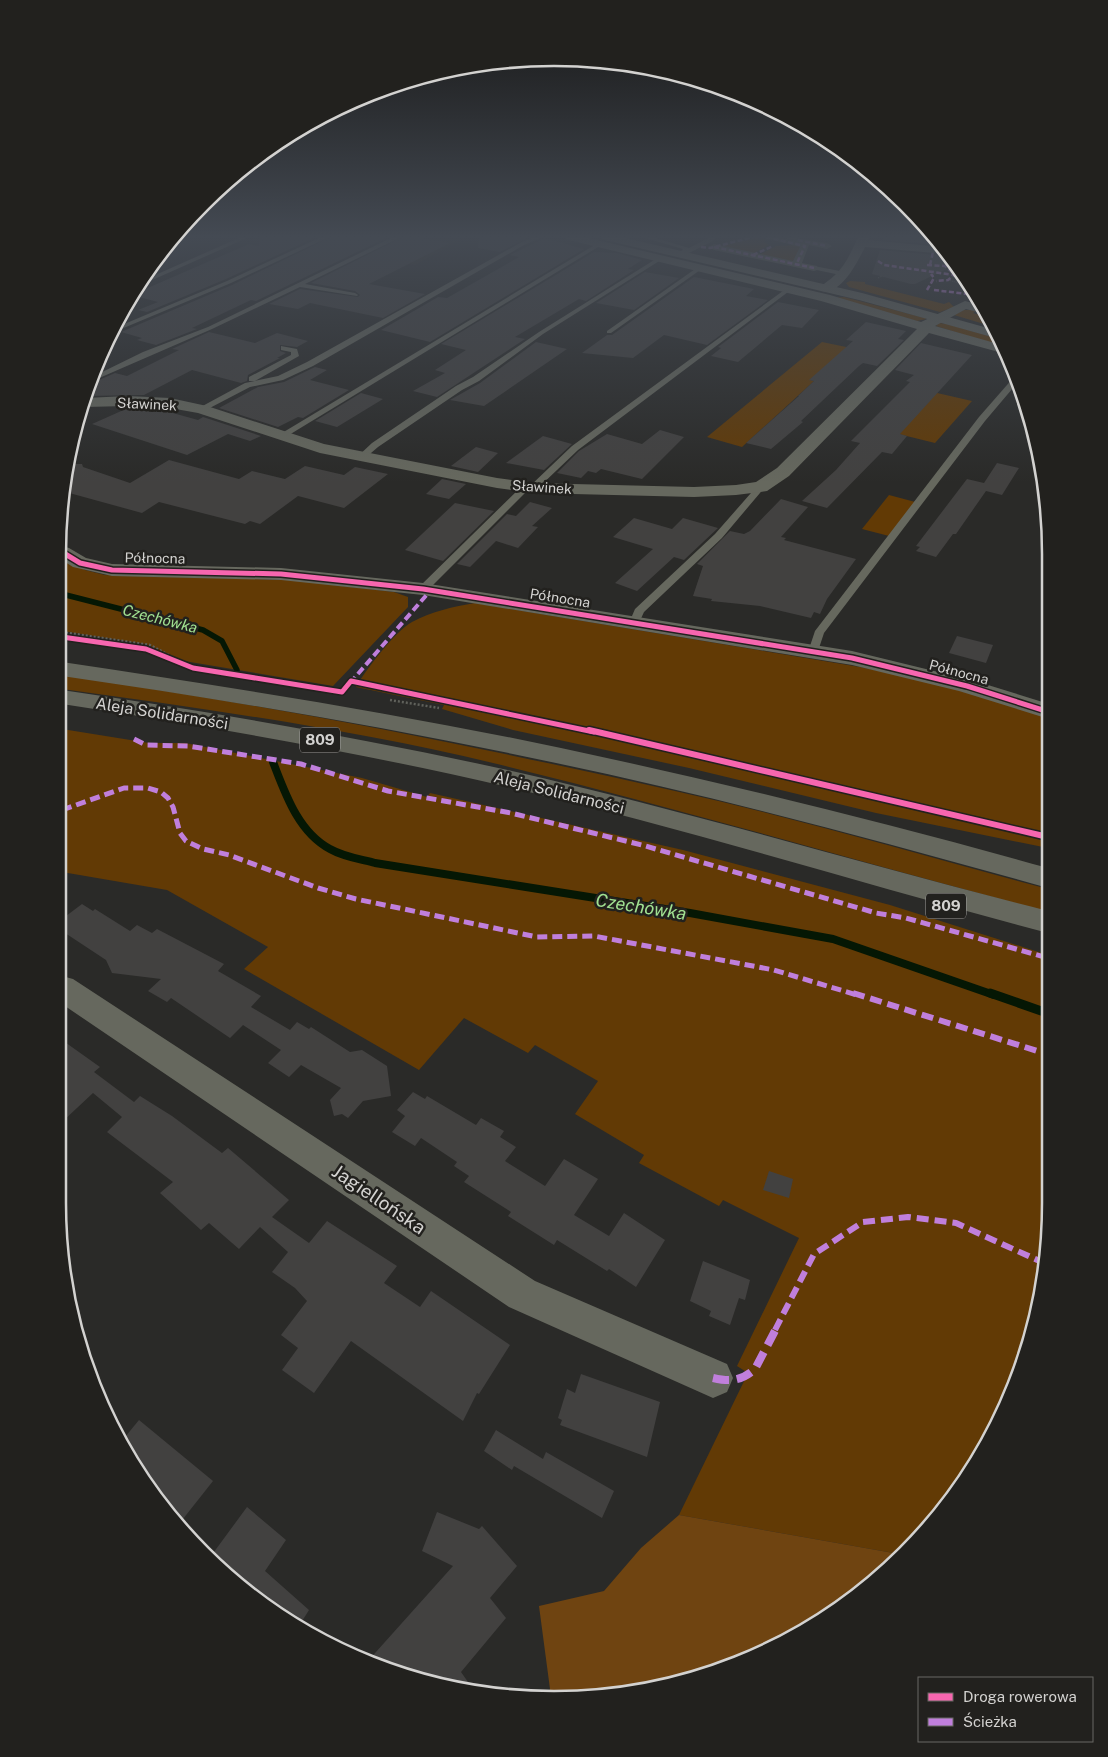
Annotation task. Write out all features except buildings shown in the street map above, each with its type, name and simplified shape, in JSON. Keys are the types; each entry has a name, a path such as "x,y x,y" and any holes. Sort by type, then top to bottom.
{"street":[{"path":"919,319 988,333"},
{"path":"923,319 995,347"},
{"path":"761,487 783,472 932,322 938,319"},
{"name":"Sławinek","path":"90,403 156,401 201,409 320,448 529,487 694,492 761,487"},
{"name":"Północna","path":"66,554 80,563 112,570 281,574 423,589 852,658 967,686 1042,710"},
{"name":"Aleja Solidarności","path":"66,670 276,701 602,765 842,822 1042,876"},
{"name":"Aleja Solidarności","path":"66,698 275,732 452,766 576,796 1042,920"},
{"name":"809","path":"842,822 938,836 1042,860"},
{"name":"809","path":"846,868 963,912 1042,936"},
{"name":"Jagiellońska","path":"66,991 522,1294 714,1378"}],"lane":[{"path":"123,327 141,319"},
{"path":"100,376 225,319"},
{"path":"201,409 248,385 280,378 310,364 390,319"},
{"path":"281,436 474,319"},
{"path":"362,457 375,445 563,319"},
{"path":"609,332 627,319"},
{"path":"423,589 529,487 581,443 749,319"},
{"path":"248,385 249,381 253,378 295,356 294,351 284,348"},
{"path":"813,652 819,633 982,419 1011,385"},
{"path":"634,624 639,611 725,529 761,487"}],"path":[{"path":"66,633 150,645 198,669"},
{"path":"66,638 146,649 198,669"},
{"path":"381,698 439,708"}],"shaded area":[{"path":"910,319 926,319 917,321"},
{"path":"967,319 981,319 983,324"},
{"path":"939,323 947,324 990,336 994,344 936,326"},
{"path":"822,342 851,348 810,380 814,381 742,447 707,437"},
{"path":"911,387 972,401 935,443 866,426 919,406 924,407 934,396"},
{"path":"889,495 919,503 889,536 862,529"},
{"path":"66,560 85,570 105,575 291,580 394,592 408,597 408,607 333,686 184,661 146,644 66,632"},
{"path":"475,603 860,667 932,682 1042,716 1042,847 876,813 689,768 513,730 442,709 444,705 356,687 381,652 405,627 420,618"},
{"path":"66,676 216,699 370,727 599,774 722,802 1042,887 1042,910 702,817 493,763 386,740 224,712 66,690"},
{"path":"66,730 149,743 185,743 362,778 427,797 430,793 683,850 890,905 1042,953 1042,1203 1038,1267 1032,1298 1016,1360 1005,1390 991,1419 960,1474 921,1525 894,1553 679,1515 748,1373 737,1366 799,1238 723,1200 719,1206 639,1163 644,1155 575,1114 598,1081 535,1045 528,1053 464,1018 419,1070 244,969 268,947 167,890 66,873"},
{"path":"679,1515 894,1553 876,1570 825,1609 741,1654 680,1674 618,1687 549,1691 539,1606 604,1591 641,1548"}],"waterway":[{"name":"Czechówka","path":"66,595 203,630 222,641 237,670"},
{"name":"Czechówka","path":"273,762 294,811 309,833 330,849 346,856 375,863 690,913 833,939 994,995"},
{"name":"Czechówka","path":"990,993 1042,1011"}],"marked path":[{"path":"350,683 430,591"},
{"path":"134,739 146,745 188,746 301,764 388,791 511,813 642,845 876,913 906,918 1042,956"},
{"path":"66,809 124,788 148,788 161,792 168,798 173,807 180,833 186,841 203,849 229,855 318,888 356,899 537,937 594,936 774,970 1042,1052"},
{"path":"713,1378 736,1381 755,1369 814,1254 863,1222 908,1217 956,1223 1039,1261"}],"cycle path":[{"path":"66,554 80,563 112,570 281,574 423,589 852,658 967,686 1042,710"},
{"path":"66,638 146,649 193,668 342,692 351,681 561,724 1042,836"}]}
